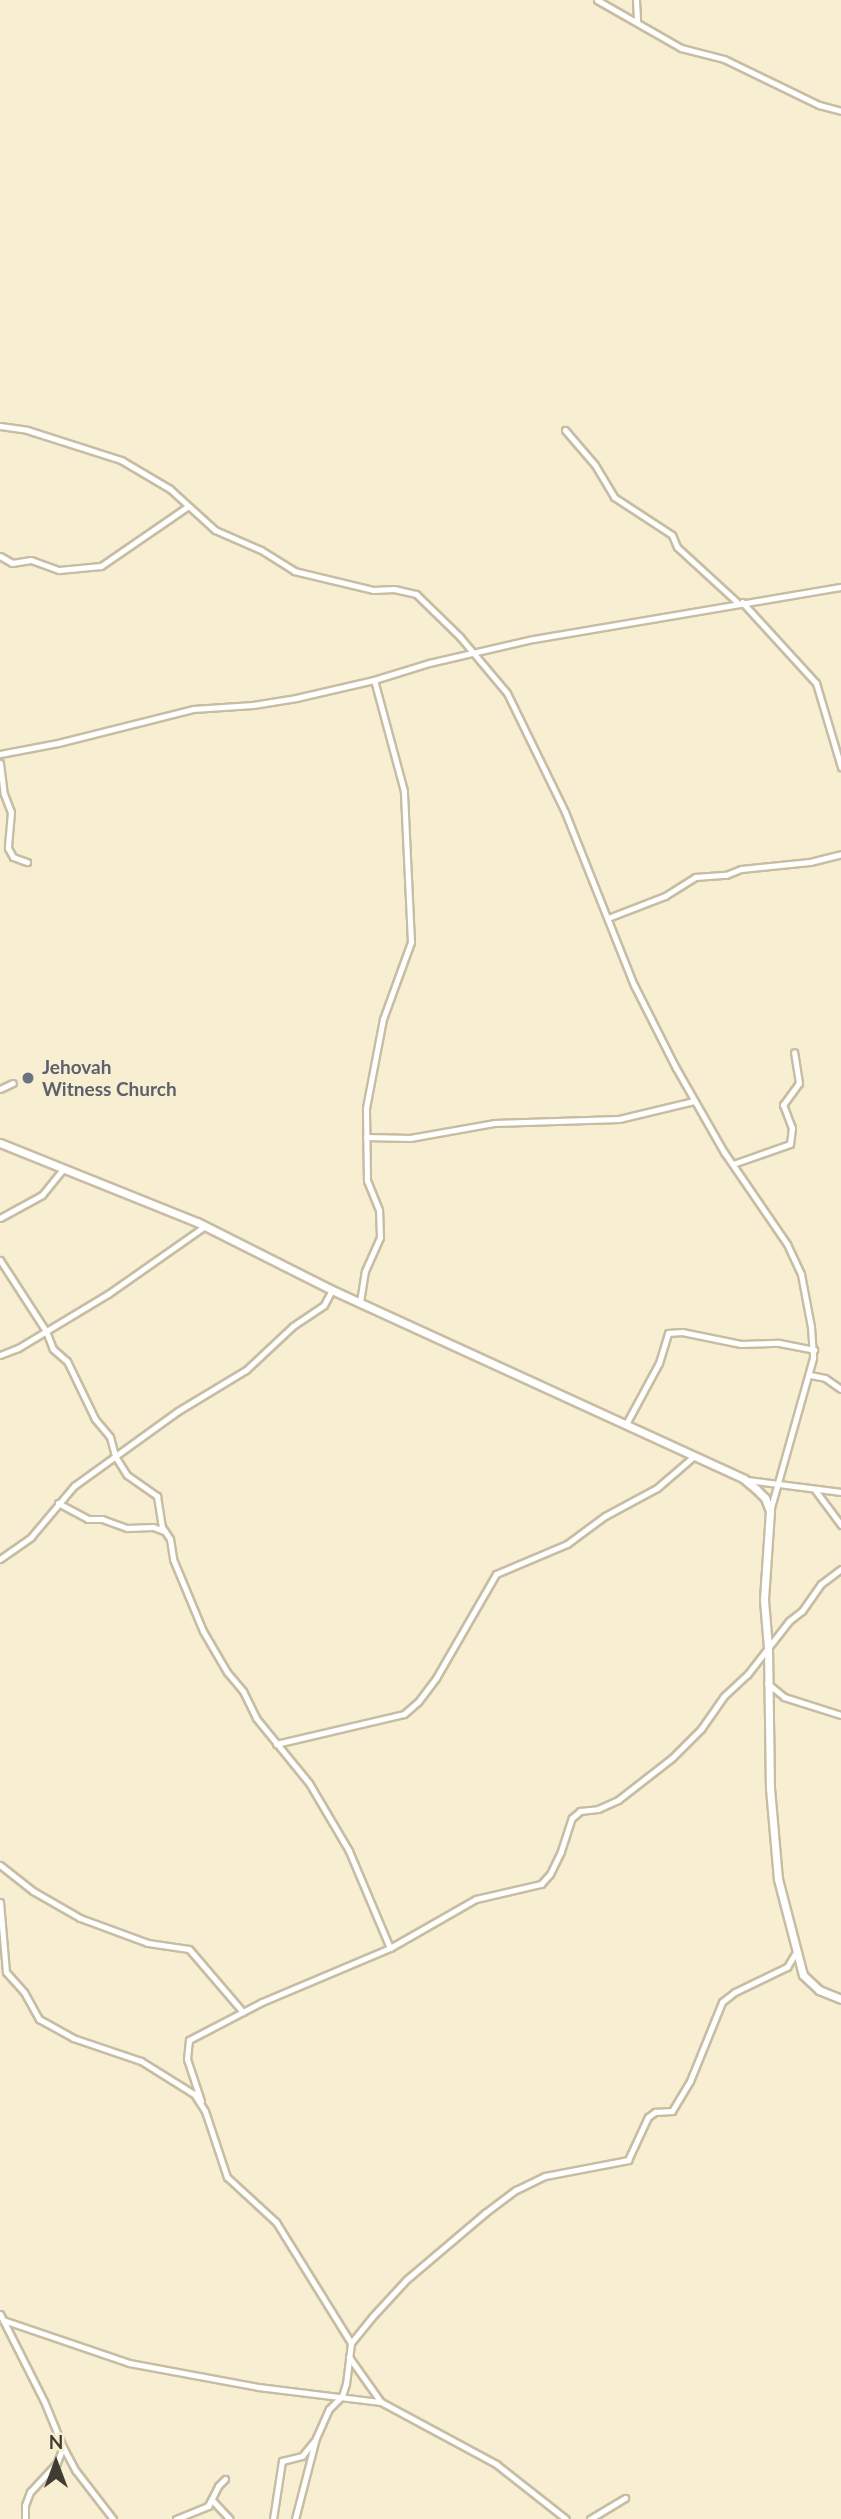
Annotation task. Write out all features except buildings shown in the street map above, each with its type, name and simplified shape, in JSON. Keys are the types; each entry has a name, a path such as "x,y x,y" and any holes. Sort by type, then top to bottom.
{"street":[{"path":"597,0 681,48 724,59 819,105 841,111"},
{"path":"636,0 637,22"},
{"path":"0,426 40,434 121,460 170,489 215,530 261,550 294,571 373,590 394,589 416,594 473,652 507,693 565,812 634,985 694,1101 798,1266 804,1286 814,1350 810,1375 785,1452 770,1511 764,1600 775,1858 796,1952 807,1979 819,1990 841,1999"},
{"path":"565,430 595,465 614,497 672,535 677,547 740,602 816,683 841,767"},
{"path":"0,556 12,563 31,560 68,571 101,566 116,559 187,507"},
{"path":"0,754 58,743 192,709 253,705 374,680 473,652 740,602 841,587"},
{"path":"360,1302 366,1271 380,1237 379,1210 367,1181 366,1108 380,1028 406,960 411,933 406,885 408,819 404,791 374,680"},
{"path":"0,763 4,794 11,812 8,848 13,857 27,862"},
{"path":"608,918 665,896 695,877 726,875 741,869 820,860 841,854"},
{"path":"733,1164 790,1144 792,1128 783,1105 799,1083 794,1052"},
{"path":"0,1089 13,1083"},
{"path":"366,1137 411,1138 494,1123 619,1119 694,1101"},
{"path":"0,1143 205,1226 332,1290 744,1479 778,1486 840,1491"},
{"path":"0,1219 42,1195 63,1169"},
{"path":"0,1355 18,1348 108,1293 205,1226"},
{"path":"0,1260 46,1331 53,1349 67,1361 94,1419 110,1437 115,1456 132,1481 158,1496 164,1531 170,1539 173,1559 203,1632 227,1672 243,1691 256,1718 302,1772 349,1851 390,1948"},
{"path":"0,1559 31,1538 58,1503 89,1474 178,1411 246,1370 293,1326 324,1305 332,1290"},
{"path":"626,1424 659,1363 668,1333 682,1332 741,1344 779,1343 814,1350"},
{"path":"810,1375 825,1378 841,1389"},
{"path":"276,1744 404,1714 418,1702 436,1678 496,1574 567,1544 605,1516 657,1488 693,1457"},
{"path":"744,1479 765,1498 770,1511"},
{"path":"815,1490 841,1525"},
{"path":"58,1503 88,1519 102,1519 127,1528 153,1527 164,1531"},
{"path":"351,2343 276,2221 227,2178 187,2059 187,2044 243,2012 390,1948 488,1894 541,1884 550,1874 561,1851 572,1818 580,1811 598,1809 618,1800 661,1769 701,1729 723,1697 747,1675 789,1620 805,1607 821,1584 841,1569"},
{"path":"767,1683 784,1697 841,1715"},
{"path":"0,1865 33,1891 80,1918 148,1943 189,1949 243,2012"},
{"path":"0,1902 6,1972 24,1992 39,2019 73,2038 141,2061 187,2088 201,2101"},
{"path":"295,2519 316,2438 331,2406 342,2396 348,2377 351,2343 407,2280 516,2190 545,2176 628,2160 648,2117 655,2112 666,2114 672,2111 690,2081 722,2002 735,1992 786,1967 796,1952"},
{"path":"1,2317 129,2363 258,2387 381,2402 496,2464 566,2519"},
{"path":"1,2317 76,2471 113,2519"},
{"path":"349,2357 381,2402"},
{"path":"272,2519 282,2461 302,2456 316,2438"},
{"path":"25,2519 25,2505 30,2492 57,2463 63,2447"},
{"path":"176,2519 204,2508 225,2479"},
{"path":"590,2519 625,2498"},
{"path":"212,2500 230,2519"}],"place":[{"name":"Jehovah Witness Church","path":"28,1078"}]}
